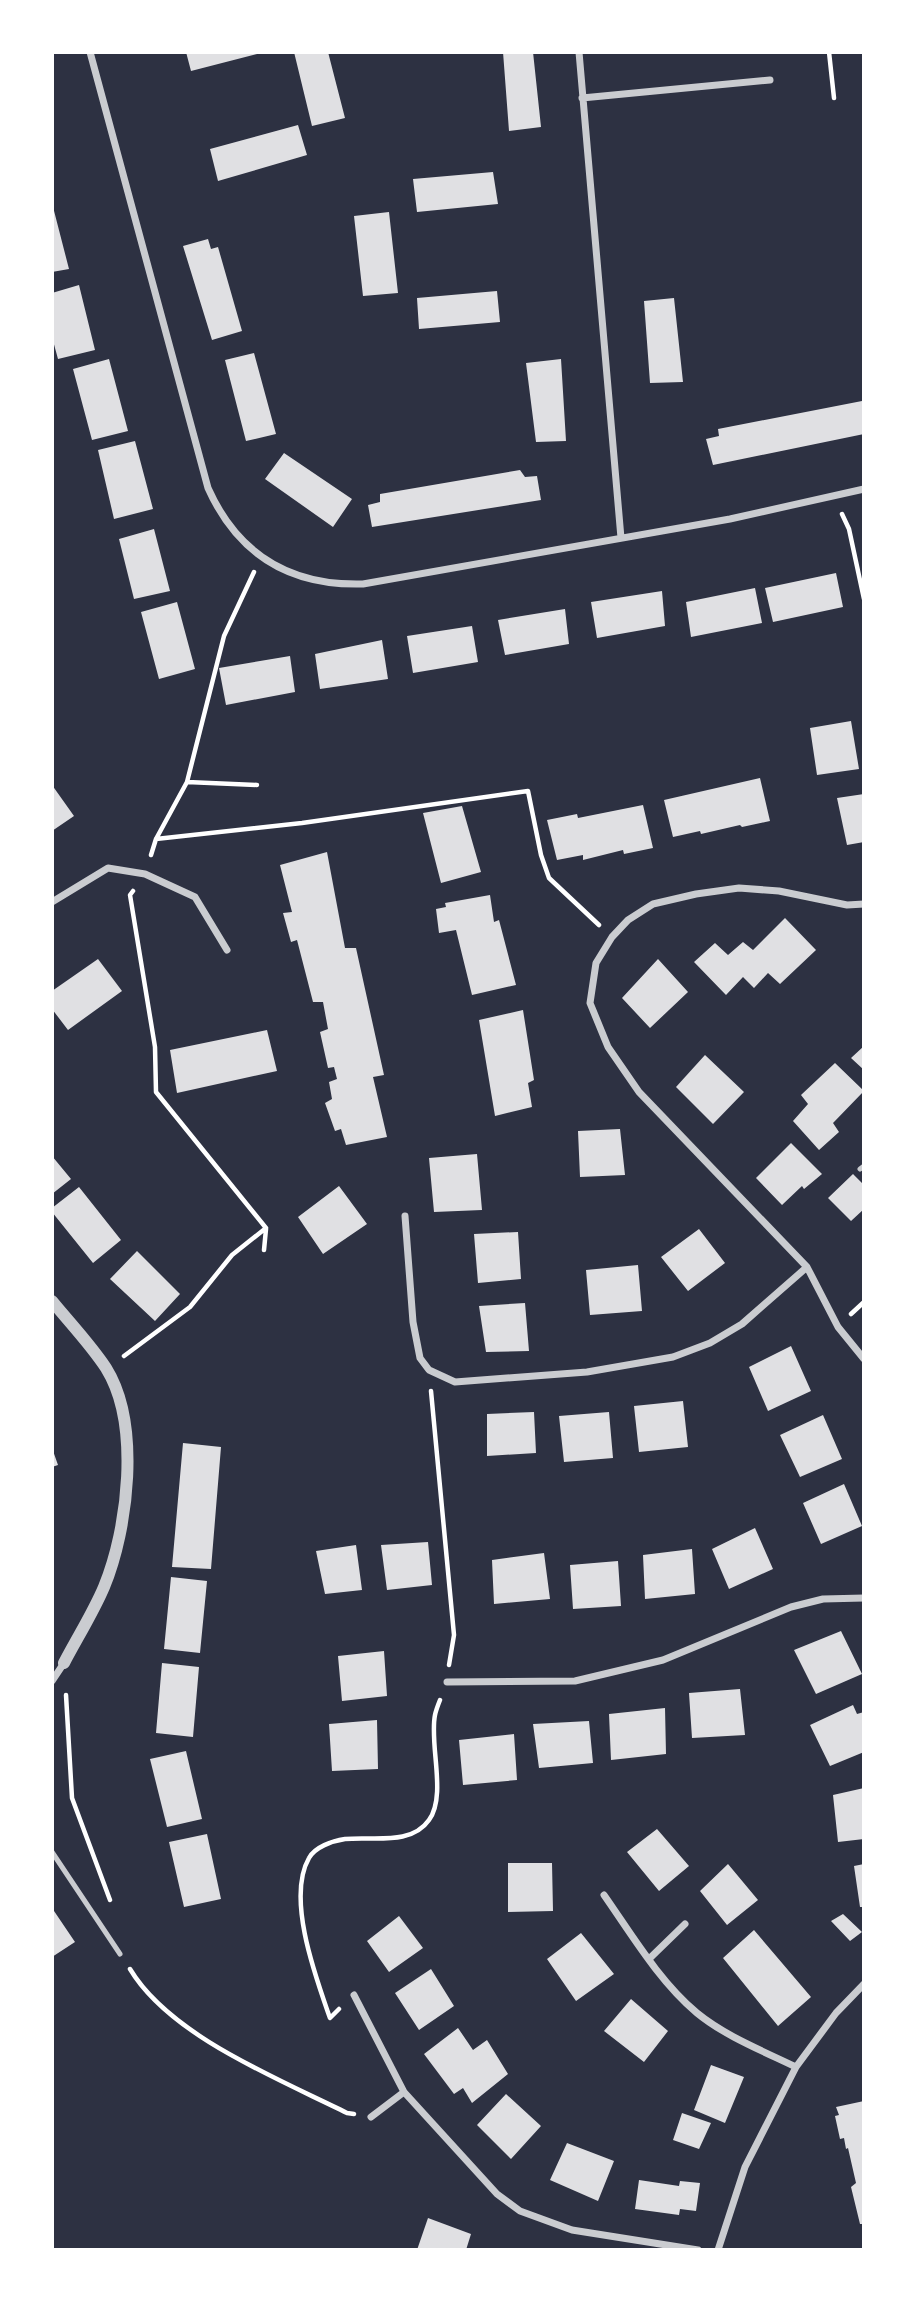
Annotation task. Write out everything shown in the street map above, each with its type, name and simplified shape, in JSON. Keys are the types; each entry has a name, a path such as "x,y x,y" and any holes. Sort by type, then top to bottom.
{"street":[{"path":"90,52 208,488 220,514 244,542 285,570 321,582 363,584 730,519 834,498 863,489"},
{"path":"579,52 621,538"},
{"path":"582,98 770,80"},
{"path":"52,902 108,868 145,874 195,897 227,950"},
{"path":"863,904 847,905 779,891 739,888 695,894 653,904 628,920 612,937 596,963 590,1003 608,1047 639,1092 807,1267 838,1327 863,1359"},
{"path":"405,1216 413,1322 420,1358 429,1370 455,1382 587,1372 673,1357 710,1343 742,1324 807,1267"},
{"path":"52,1301 106,1368 119,1396 125,1424 127,1469 121,1523 104,1587 52,1681"},
{"path":"447,1682 575,1681 663,1660 791,1607 823,1600 863,1598"},
{"path":"604,1895 649,1959 697,2013 736,2038 796,2067"},
{"path":"649,1959 685,1924"},
{"path":"718,2249 745,2167 796,2067 836,2013 863,1984"},
{"path":"354,1994 404,2092 497,2194 520,2211 572,2230 698,2249"},
{"path":"371,2117 404,2092"}],"lane":[{"path":"52,1852 120,1954"}],"path":[{"path":"828,52 834,98"},
{"path":"834,498 849,529 863,599"},
{"path":"261,556 224,636 187,782 156,839 145,874 130,895 155,1047 156,1092 266,1228 264,1251"},
{"path":"187,782 257,785"},
{"path":"156,839 316,821 528,791 541,855 549,878 612,937"},
{"path":"106,1368 190,1307 232,1255 266,1228"},
{"path":"354,1994 330,2018 314,1973 300,1905 309,1857 328,1844 344,1839 404,1837 424,1827 432,1817 436,1803 434,1716 447,1682 454,1635 429,1370"},
{"path":"64,1663 72,1798 111,1903"},
{"path":"120,1954 140,1986 164,2010 202,2037 247,2065 347,2113 371,2117"}],"building":[{"path":"186,52 261,52 261,53 191,71"},
{"path":"294,52 328,52 345,118 312,126"},
{"path":"503,52 533,52 541,127 509,131"},
{"path":"298,125 307,155 218,181 210,149"},
{"path":"493,172 498,204 417,212 413,179"},
{"path":"52,203 69,269 52,272"},
{"path":"389,212 398,293 363,296 354,216"},
{"path":"208,239 211,249 218,247 242,331 212,340 183,246"},
{"path":"79,285 95,350 58,359 52,337 52,293"},
{"path":"497,291 500,322 419,329 417,298"},
{"path":"674,298 683,382 650,383 644,301"},
{"path":"254,353 276,434 246,441 225,360"},
{"path":"109,359 128,431 92,440 73,369"},
{"path":"561,359 566,441 536,442 526,363"},
{"path":"862,401 864,434 713,465 706,439 719,436 718,429"},
{"path":"135,441 153,509 114,519 98,450"},
{"path":"284,453 352,499 333,527 265,479"},
{"path":"520,470 525,477 537,476 541,500 372,527 368,505 380,502 380,494"},
{"path":"154,529 170,591 134,599 119,539"},
{"path":"836,573 843,607 773,622 765,588"},
{"path":"755,588 762,623 691,637 686,602"},
{"path":"662,591 665,626 597,638 591,602"},
{"path":"177,602 195,669 159,679 141,612"},
{"path":"565,609 569,644 505,655 498,620"},
{"path":"472,626 478,662 413,673 407,636"},
{"path":"382,640 388,679 320,689 315,654"},
{"path":"290,656 295,692 226,705 219,668"},
{"path":"851,721 859,769 817,775 810,728"},
{"path":"760,778 770,821 673,837 664,800"},
{"path":"52,785 74,816 52,831"},
{"path":"864,794 864,842 847,845 837,798"},
{"path":"643,805 653,848 624,854 623,850 583,860 583,855 557,860 547,820 577,814 578,818"},
{"path":"462,806 481,872 441,883 423,813"},
{"path":"327,852 345,948 356,948 384,1075 373,1077 387,1137 346,1145 341,1129 335,1131 325,1103 332,1099 329,1082 337,1079 334,1067 328,1068 320,1032 328,1029 323,1002 313,1002 297,940 291,942 283,913 292,912 280,865"},
{"path":"490,895 494,922 499,920 516,985 472,995 456,930 439,933 436,909 446,907 445,903"},
{"path":"785,918 816,950 780,984 768,973 754,988 743,977 726,995 694,962 715,943 728,955 743,942 753,950"},
{"path":"98,959 122,991 68,1030 52,1009 52,991"},
{"path":"658,959 688,992 650,1028 622,998"},
{"path":"523,1010 534,1080 528,1083 532,1107 495,1116 479,1020"},
{"path":"267,1030 277,1071 177,1093 170,1050"},
{"path":"864,1046 864,1070 851,1058"},
{"path":"705,1055 744,1092 713,1124 676,1087"},
{"path":"835,1063 864,1091 833,1123 839,1132 819,1150 793,1121 808,1104 801,1095"},
{"path":"620,1129 625,1175 580,1177 578,1131"},
{"path":"791,1143 822,1174 804,1189 802,1186 782,1205 756,1178"},
{"path":"477,1154 482,1210 434,1212 429,1158"},
{"path":"52,1156 71,1179 52,1194"},
{"path":"853,1174 864,1185 864,1209 851,1221 828,1198"},
{"path":"339,1186 367,1224 323,1254 298,1217"},
{"path":"79,1187 121,1240 93,1263 52,1212 52,1208"},
{"path":"699,1229 725,1263 688,1291 661,1257"},
{"path":"518,1232 521,1279 478,1283 474,1234"},
{"path":"137,1251 180,1294 155,1321 110,1279"},
{"path":"638,1265 642,1311 590,1315 586,1270"},
{"path":"525,1303 529,1351 486,1352 479,1306"},
{"path":"791,1346 811,1391 768,1411 749,1367"},
{"path":"683,1401 688,1447 639,1452 634,1406"},
{"path":"534,1412 536,1453 487,1456 487,1414"},
{"path":"609,1412 613,1458 564,1462 559,1416"},
{"path":"823,1415 842,1459 800,1477 780,1435"},
{"path":"183,1443 221,1447 211,1569 172,1567"},
{"path":"52,1448 58,1465 52,1467"},
{"path":"844,1484 862,1526 821,1544 803,1503"},
{"path":"755,1528 773,1569 729,1589 712,1549"},
{"path":"428,1542 432,1585 387,1590 381,1545"},
{"path":"356,1545 362,1590 325,1594 316,1551"},
{"path":"692,1549 695,1594 645,1599 643,1555"},
{"path":"544,1553 550,1599 494,1604 492,1560"},
{"path":"618,1561 621,1606 573,1609 570,1565"},
{"path":"171,1577 207,1581 200,1653 164,1649"},
{"path":"841,1631 862,1674 816,1694 794,1650"},
{"path":"384,1651 387,1696 342,1701 338,1656"},
{"path":"162,1663 199,1667 193,1737 156,1733"},
{"path":"740,1689 745,1735 692,1738 689,1693"},
{"path":"853,1705 857,1714 864,1712 864,1752 830,1766 810,1725"},
{"path":"665,1708 666,1754 611,1760 609,1714"},
{"path":"377,1720 378,1769 332,1771 329,1724"},
{"path":"589,1721 593,1763 539,1768 533,1724"},
{"path":"514,1734 517,1780 463,1785 459,1740"},
{"path":"186,1751 202,1819 167,1827 150,1759"},
{"path":"864,1788 864,1839 838,1842 833,1795"},
{"path":"657,1829 689,1866 659,1891 627,1852"},
{"path":"207,1834 221,1899 184,1907 169,1842"},
{"path":"508,1863 552,1863 553,1911 508,1912"},
{"path":"728,1864 758,1900 727,1925 700,1891"},
{"path":"864,1864 864,1907 860,1907 854,1866"},
{"path":"52,1908 75,1942 52,1957"},
{"path":"843,1914 862,1932 850,1941 831,1921"},
{"path":"399,1916 423,1948 389,1972 367,1941"},
{"path":"754,1930 811,1997 778,2026 723,1958"},
{"path":"581,1933 614,1974 576,2001 547,1959"},
{"path":"431,1969 454,2006 419,2030 395,1993"},
{"path":"631,1999 668,2031 644,2062 604,2031"},
{"path":"458,2028 473,2050 487,2040 508,2074 472,2103 463,2088 454,2094 424,2054"},
{"path":"711,2065 744,2077 725,2123 694,2110"},
{"path":"506,2094 541,2126 511,2159 477,2125"},
{"path":"864,2101 864,2224 860,2224 851,2187 856,2183 848,2148 846,2149 844,2138 840,2139 835,2116 839,2115 836,2107"},
{"path":"682,2113 711,2123 699,2149 673,2140"},
{"path":"567,2143 614,2161 598,2201 550,2180"},
{"path":"639,2180 679,2186 680,2181 700,2183 696,2211 680,2209 679,2215 635,2209"},
{"path":"428,2218 471,2234 466,2250 417,2250"}]}
